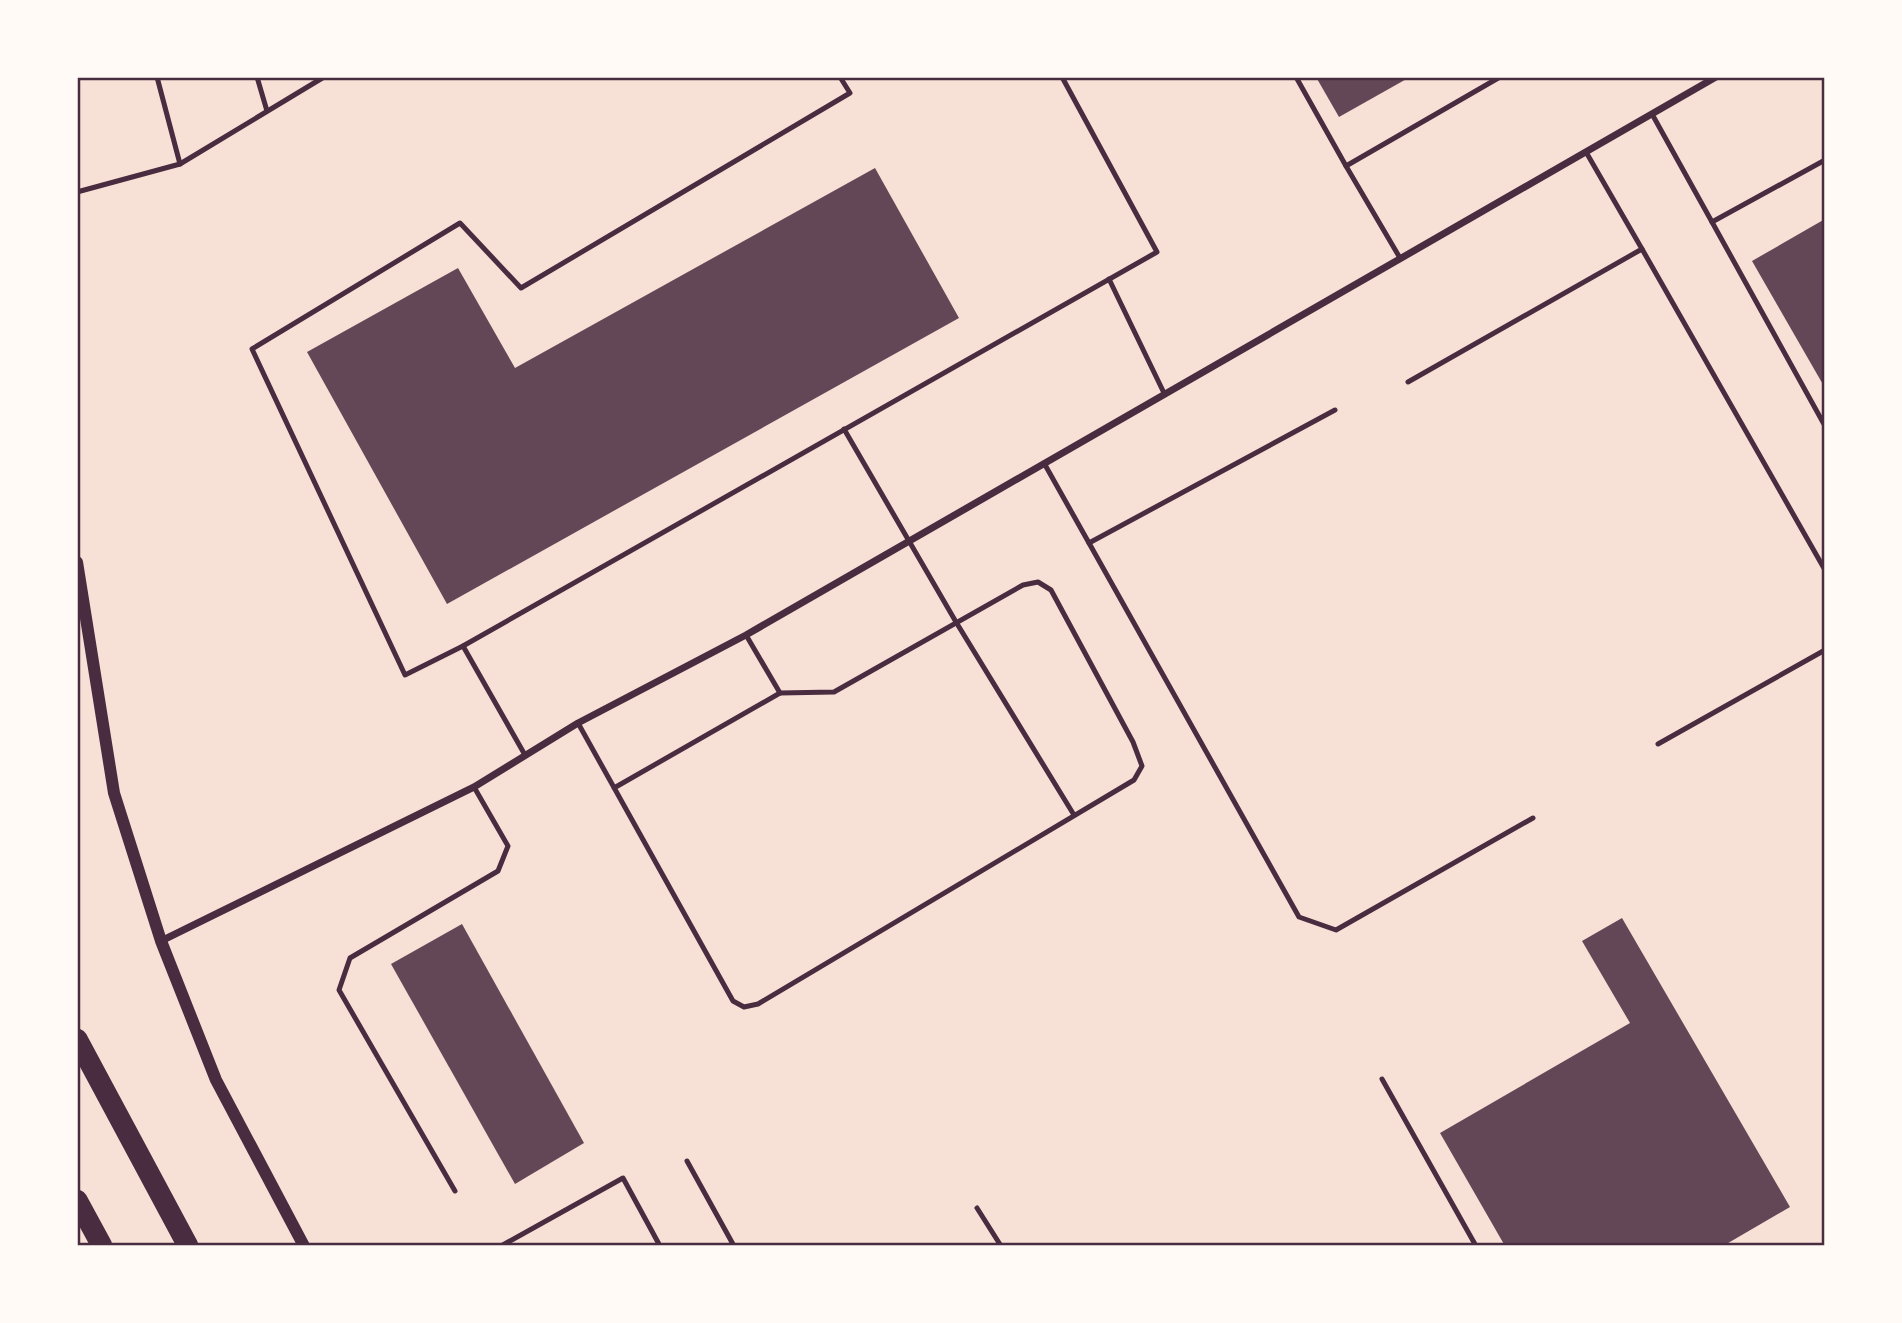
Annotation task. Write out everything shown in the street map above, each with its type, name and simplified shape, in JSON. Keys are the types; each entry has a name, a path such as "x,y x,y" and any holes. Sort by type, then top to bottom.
{"highway":[{"path":"77,1039 188,1246"},
{"path":"77,1200 102,1246"}],"street":[{"path":"161,941 474,787 578,723 746,635 1716,77"},
{"path":"77,562 114,793 161,941 216,1080 304,1246"}],"lane":[{"path":"157,77 180,164"},
{"path":"257,77 267,111"},
{"path":"77,192 180,164 324,77"},
{"path":"840,77 850,93 521,288 460,223 252,349 405,675 463,646 1157,251 1062,77"},
{"path":"1296,77 1400,258"},
{"path":"1346,166 1500,77"},
{"path":"1652,114 1825,426"},
{"path":"1586,152 1825,570"},
{"path":"1712,222 1825,160"},
{"path":"1408,382 1642,249"},
{"path":"1109,279 1164,393"},
{"path":"1089,543 1335,410"},
{"path":"844,429 956,622 1074,815"},
{"path":"1043,463 1299,917 1336,930 1533,818"},
{"path":"578,723 614,788 733,1001 744,1007 758,1004 1134,780 1142,766 1133,742 1051,590 1038,582 1023,585 834,692 780,693 614,788"},
{"path":"746,635 780,693"},
{"path":"463,646 525,755"},
{"path":"1658,744 1825,650"},
{"path":"455,1191 339,990 350,958 498,871 508,846 474,787"},
{"path":"1382,1079 1476,1246"},
{"path":"687,1161 734,1246"},
{"path":"501,1246 623,1178 660,1246"},
{"path":"977,1208 1001,1246"}],"building":[{"path":"1316,77 1410,77 1339,117"},
{"path":"875,168 959,318 447,604 307,352 458,268 515,368"},
{"path":"1825,219 1825,388 1752,261"},
{"path":"1622,918 1790,1207 1723,1246 1505,1246 1440,1133 1630,1023 1582,941"},
{"path":"462,924 584,1143 515,1184 391,964"}]}
